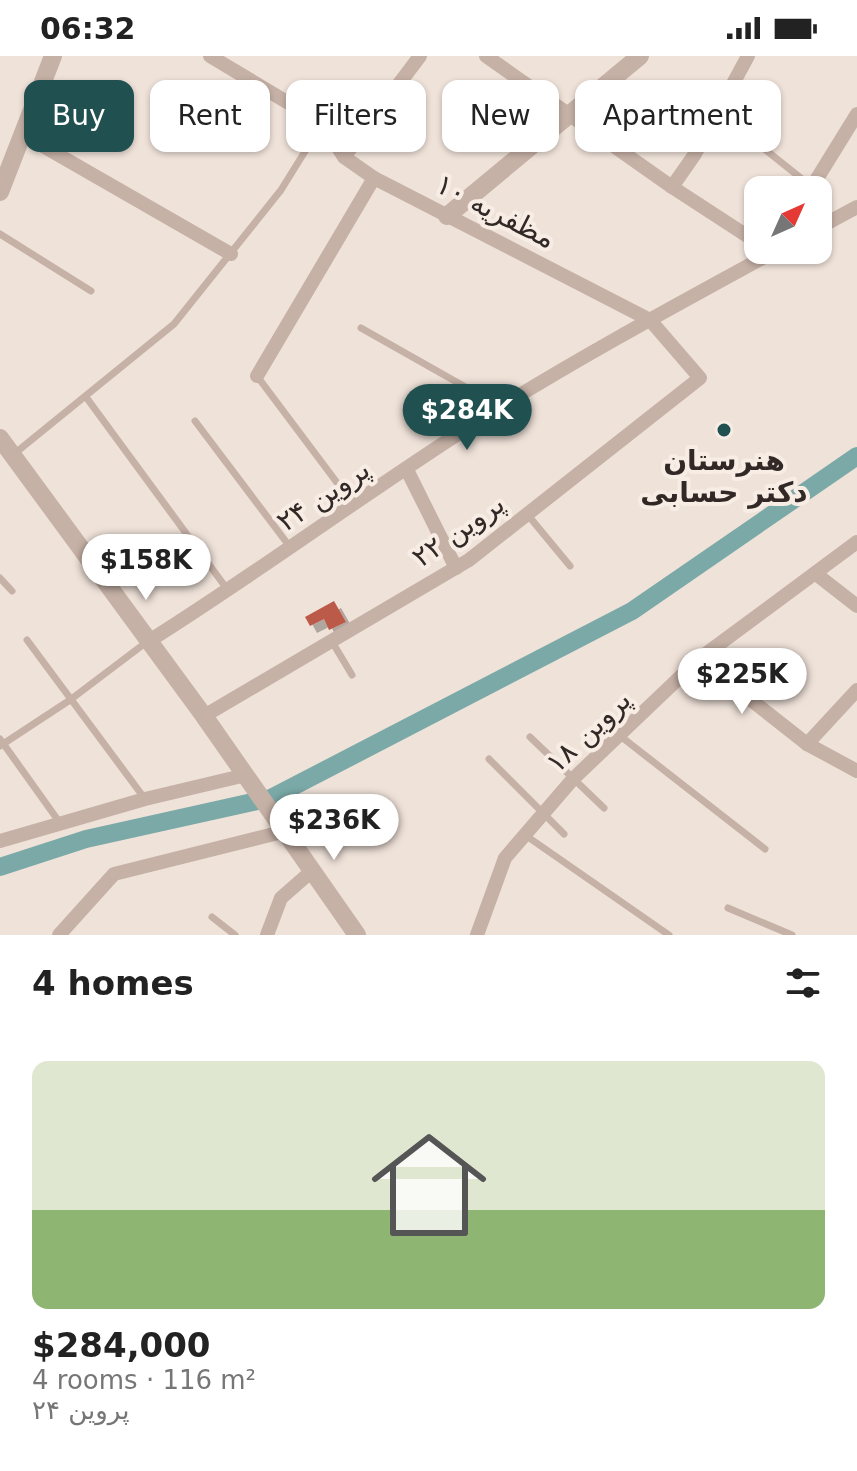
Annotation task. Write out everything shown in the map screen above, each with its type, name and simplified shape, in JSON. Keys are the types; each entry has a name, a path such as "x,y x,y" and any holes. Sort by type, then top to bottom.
{"street":[{"path":"2,179 53,56"},
{"name":"مظفریه ۱۰","path":"210,56 286,101"},
{"path":"344,157 420,56"},
{"path":"486,56 744,234"},
{"path":"447,216 640,56"},
{"path":"672,187 695,154 748,56"},
{"path":"818,176 857,114"},
{"path":"22,134 231,254"},
{"name":"مظفریه ۱۰","path":"341,152 374,178 650,320"},
{"path":"257,376 374,178"},
{"path":"832,220 857,207"},
{"name":"پروین ۲۴","path":"149,641 501,407 751,264"},
{"name":"پروین ۲۲","path":"204,716 456,568 700,378 650,320"},
{"path":"0,438 258,791 357,935"},
{"path":"407,470 456,568"},
{"name":"پروین ۱۸","path":"477,935 505,858 573,779 699,659 857,542"},
{"path":"816,574 857,606"},
{"path":"699,659 807,744 857,771"},
{"path":"807,744 857,690"},
{"path":"0,841 145,799 246,775"},
{"path":"59,935 114,874 286,831"},
{"path":"267,935 281,898 313,870"}],"lane":[{"path":"12,455 174,324 281,190 304,152"},
{"path":"768,152 797,176"},
{"path":"0,234 91,291"},
{"path":"361,328 501,407"},
{"path":"257,376 354,506"},
{"path":"86,397 228,591"},
{"path":"195,421 291,549"},
{"path":"527,514 570,566"},
{"path":"0,578 12,591"},
{"path":"27,640 145,799"},
{"path":"331,640 352,675"},
{"path":"60,823 1,743 70,700 149,641"},
{"path":"619,735 765,849"},
{"path":"530,737 604,808"},
{"path":"489,759 564,834"},
{"path":"525,835 669,935"},
{"path":"728,908 792,935"},
{"path":"212,917 235,935"}],"building":[{"path":"334,601 346,622 329,630 324,619 310,626 305,617"}],"waterway":[{"path":"0,867 86,839 271,798 632,611 857,456"}],"place":[{"name":"هنرستان دکتر حسابی","path":"724,430"}]}
